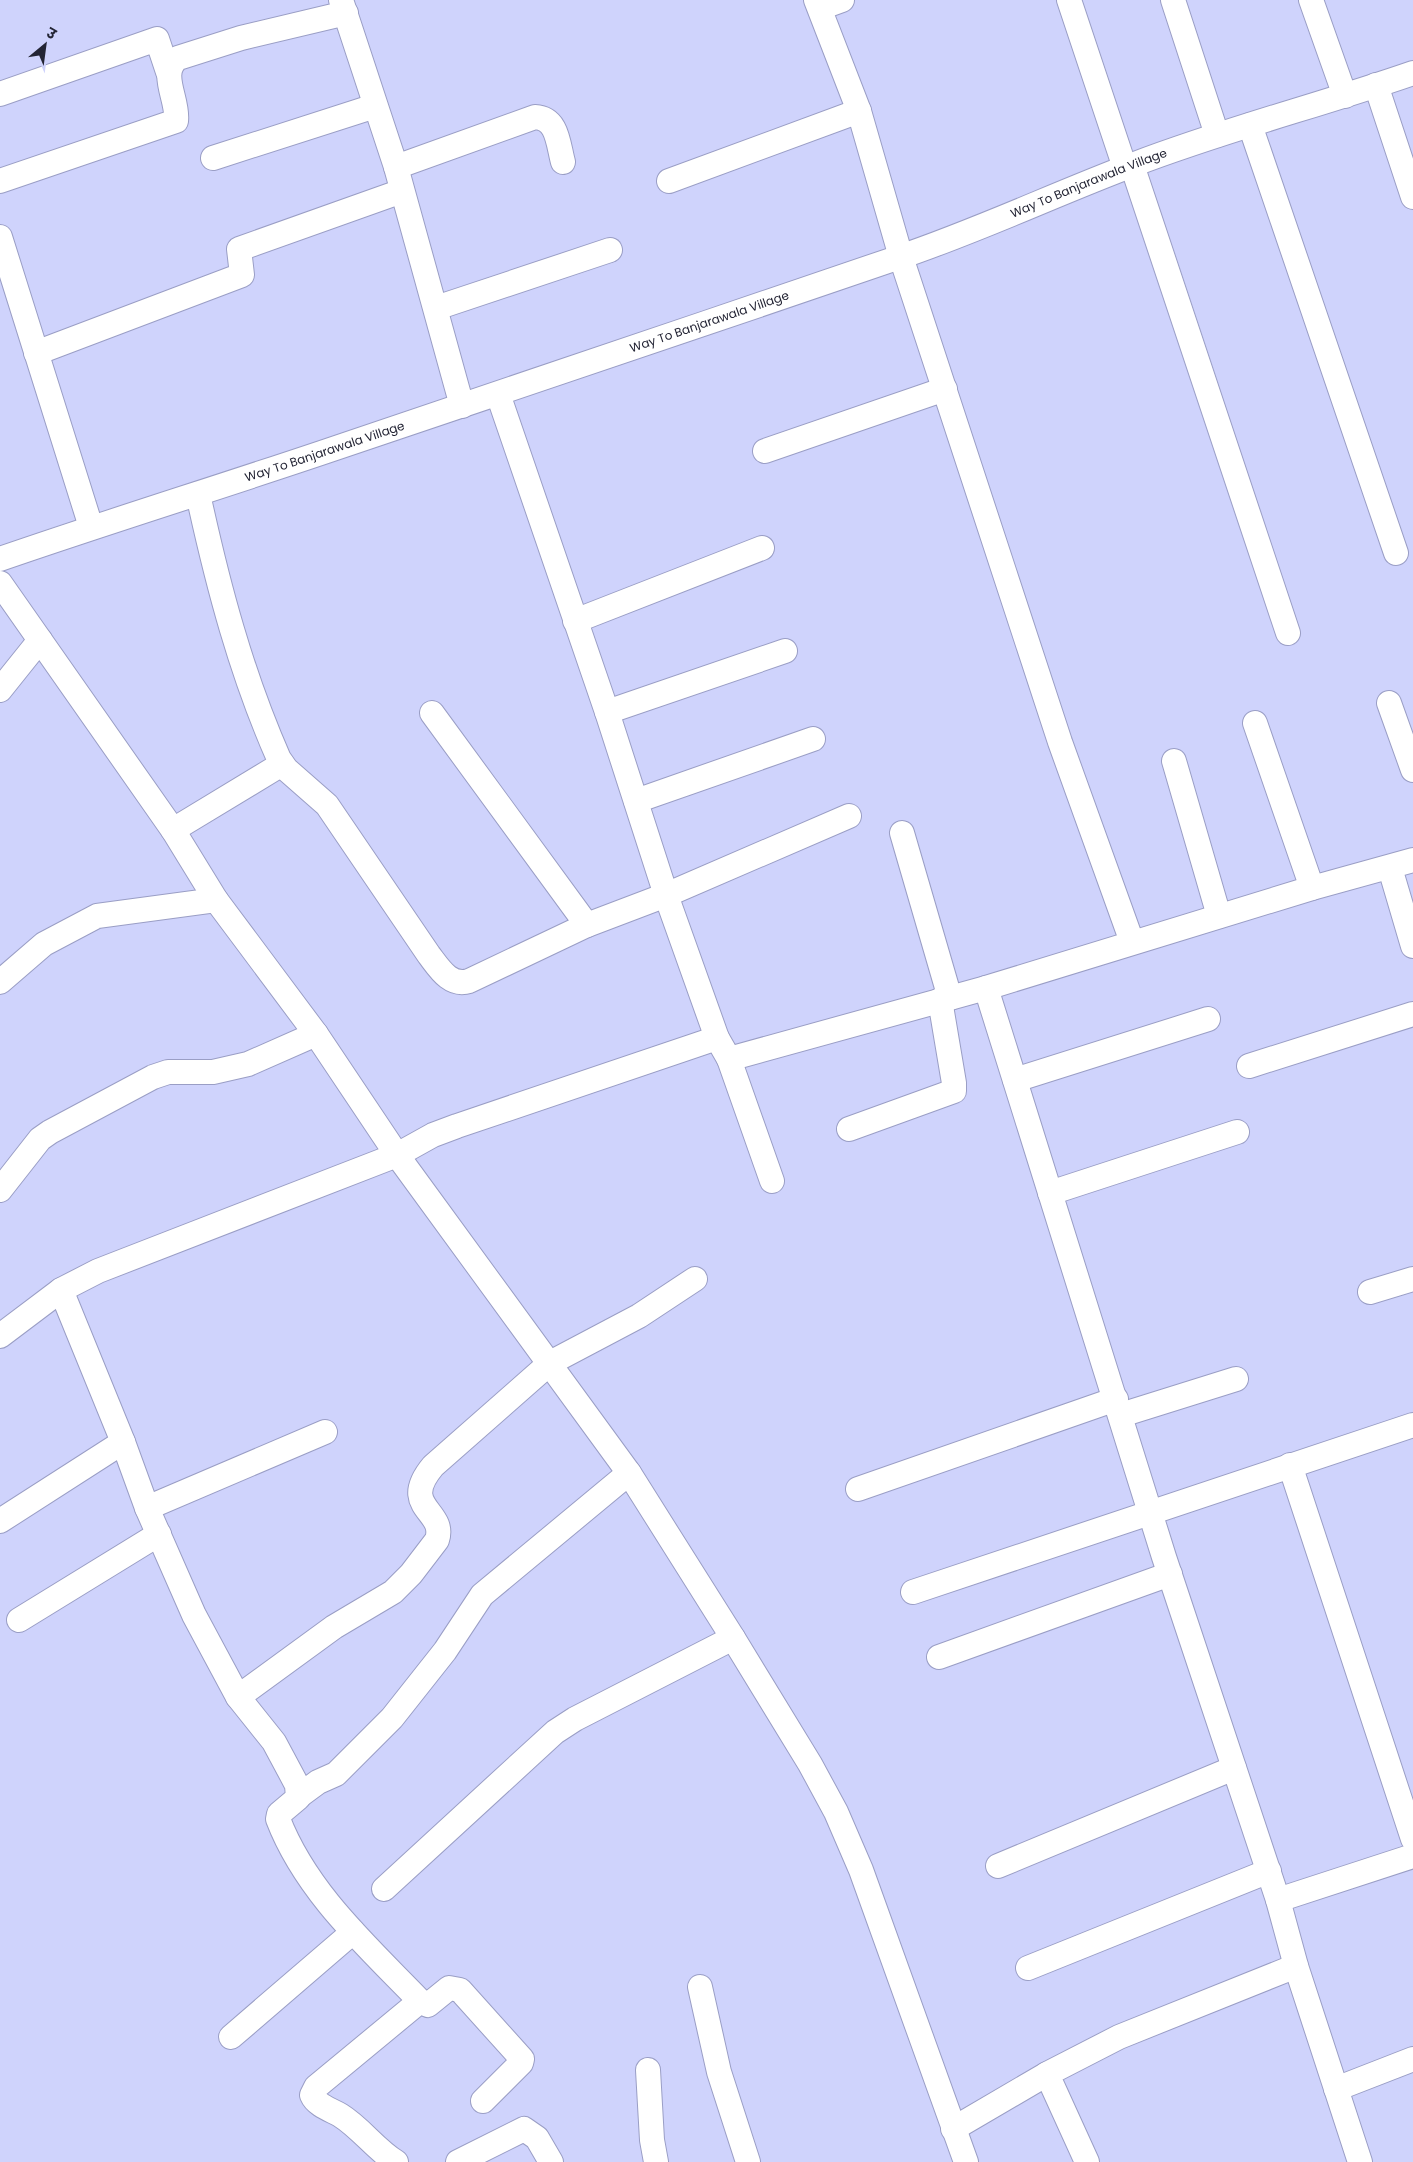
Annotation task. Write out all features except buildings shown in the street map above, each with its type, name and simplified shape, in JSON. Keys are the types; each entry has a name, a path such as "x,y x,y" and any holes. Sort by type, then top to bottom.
{"street":[{"path":"842,0 818,4 859,112 901,257 1060,742 1132,942"},
{"path":"1069,0 1288,633"},
{"path":"1173,0 1217,135"},
{"path":"1311,0 1345,96"},
{"path":"168,72 171,63 178,58 344,6 396,167 462,406"},
{"path":"0,94 157,39 178,110 176,121 0,181"},
{"name":"Way To Banjarawala Village","path":"0,559 91,526 198,494 901,257 1128,166 1217,135 1376,86 1413,72"},
{"path":"1376,86 1413,197"},
{"path":"213,158 375,106"},
{"path":"669,181 859,112"},
{"path":"396,167 535,117 547,119 552,124 563,162"},
{"path":"1250,125 1396,553"},
{"path":"36,353 242,274 239,249 402,191"},
{"path":"0,238 91,526"},
{"path":"436,308 610,250"},
{"path":"765,451 945,389"},
{"path":"498,394 607,712 666,895 717,1038 729,1059 772,1181"},
{"path":"198,494 217,582 231,632 282,764 327,805 429,955 444,974 451,979 463,983 469,981 587,926 666,895 849,816"},
{"path":"575,621 762,548"},
{"path":"0,583 173,830 216,900 316,1034 397,1155 550,1362 628,1473 734,1638 810,1764 836,1812 860,1870 953,2129 960,2160"},
{"path":"0,690 40,640"},
{"path":"607,712 785,651"},
{"path":"1389,703 1413,770"},
{"path":"432,713 587,926"},
{"path":"1255,723 1312,888"},
{"path":"636,801 812,739"},
{"path":"1174,762 1219,916"},
{"path":"173,830 282,764"},
{"path":"849,1129 954,1091 945,999 902,833"},
{"path":"729,1059 986,988 1312,888 1390,868 1413,860"},
{"path":"1390,868 1413,946"},
{"path":"0,982 44,944 97,916 216,900"},
{"path":"986,988 1152,1510 1170,1574 1269,1871 1296,1966 1360,2162"},
{"path":"1248,1066 1413,1014"},
{"path":"1015,1080 1208,1019"},
{"path":"0,1190 40,1139 139,1083 168,1072 212,1072 248,1064 316,1034"},
{"path":"0,1336 61,1290 98,1270 397,1155 433,1135 457,1126 717,1038"},
{"path":"1050,1193 1237,1132"},
{"path":"238,1698 334,1627 393,1592 411,1574 437,1540 439,1534 437,1524 421,1501 421,1484 425,1476 550,1362 618,1328 695,1279"},
{"path":"1370,1292 1413,1279"},
{"path":"61,1290 123,1442 147,1508 194,1615 238,1698 274,1742 291,1772 299,1796"},
{"path":"858,1489 1118,1407 1236,1379"},
{"path":"913,1592 1152,1510 1413,1425"},
{"path":"147,1508 325,1432"},
{"path":"0,1521 123,1442"},
{"path":"1290,1465 1413,1839"},
{"path":"483,2100 521,2063 522,2059 460,1990 449,1988 428,2005 420,2001 353,1932 308,1877 281,1826 279,1814 318,1782 336,1774 392,1718 445,1651 482,1595 628,1473"},
{"path":"18,1620 159,1534"},
{"path":"939,1657 1170,1574"},
{"path":"384,1889 555,1732 574,1718 734,1638"},
{"path":"998,1866 1234,1768"},
{"path":"1278,1900 1413,1856"},
{"path":"1028,1968 1269,1871"},
{"path":"231,2037 353,1932"},
{"path":"953,2129 1047,2074 1119,2037 1296,1966"},
{"path":"700,1987 719,2072 748,2162"},
{"path":"396,2162 374,2146 352,2123 318,2102 312,2095 316,2088 420,2001"},
{"path":"1336,2089 1413,2059"},
{"path":"648,2070 652,2140 656,2162"},
{"path":"1047,2074 1087,2162"},
{"path":"458,2162 524,2129 537,2138 551,2162"}]}
